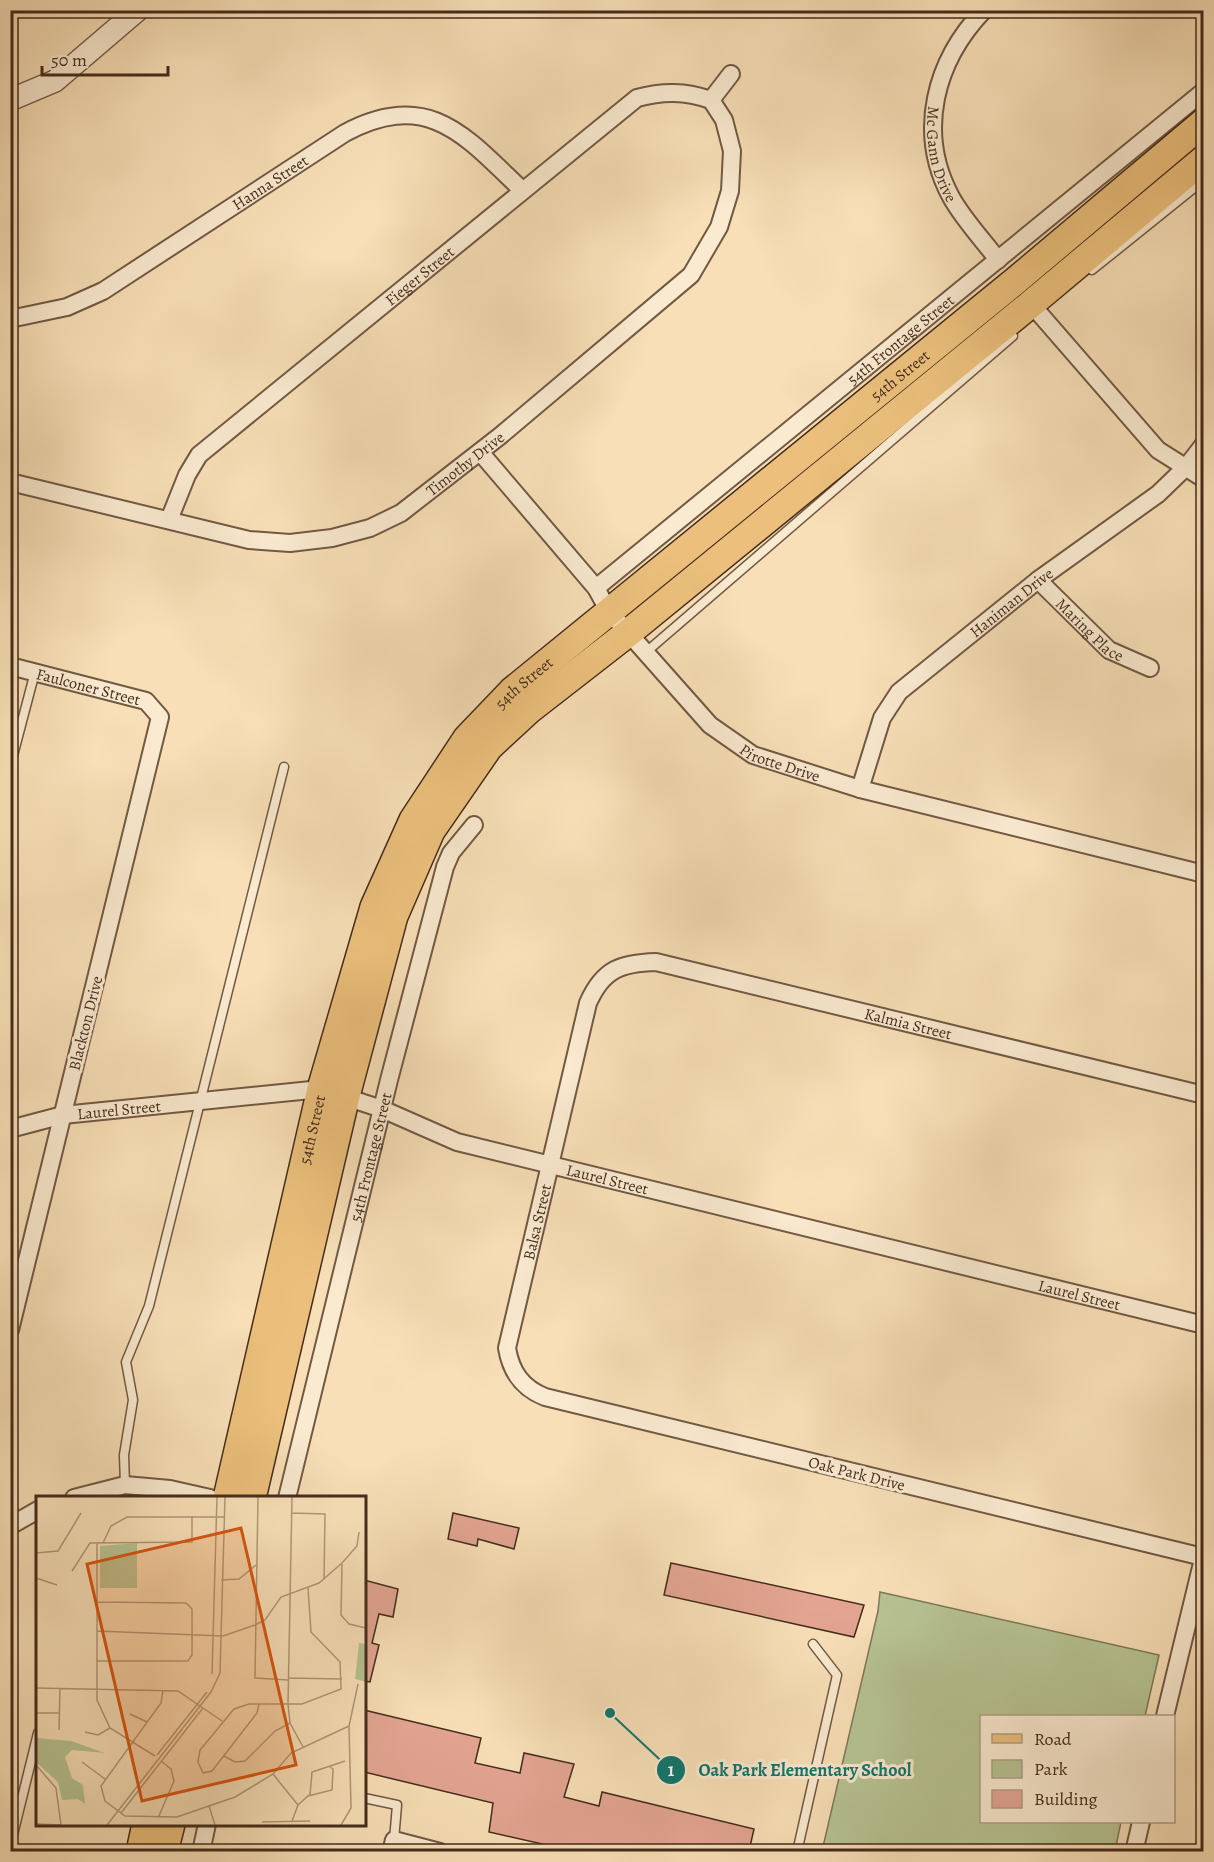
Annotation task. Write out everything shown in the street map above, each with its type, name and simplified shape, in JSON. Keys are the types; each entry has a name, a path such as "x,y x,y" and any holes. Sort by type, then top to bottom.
{"main road":[{"name":"54th Street","path":"252,1496 333,1092 374,907 413,820 466,738 602,599 1014,282 1203,122"},
{"name":"54th Street","path":"227,1496 333,1092 394,916 431,831 489,747 529,710 636,643 1203,159"},
{"path":"140,1851 146,1826"},
{"path":"164,1851 170,1826"}],"street":[{"path":"10,100 55,81 138,10"},
{"name":"Mc Gann Drive","path":"984,10 967,28 942,73 936,91 933,130 938,166 952,199 998,260"},
{"path":"711,100 731,74"},
{"name":"54th Frontage Street","path":"602,599 998,260 1203,91"},
{"name":"Fieger Street","path":"169,520 187,475 199,455 637,98 666,92 696,95 711,100"},
{"name":"Timothy Drive","path":"10,482 263,542 291,543 332,538 370,528 401,513 480,452 691,275 719,227 730,191 732,151 724,120 711,100"},
{"name":"Hanna Street","path":"10,319 67,307 102,291 345,133 374,120 406,116 422,118 454,129 481,149 522,190"},
{"path":"1039,314 1158,450 1203,479"},
{"name":"Haniman Drive","path":"860,789 882,718 899,692 1038,580 1158,494 1186,466 1203,444"},
{"name":"Pirotte Drive","path":"480,452 636,643 710,725 753,755 860,789 1203,874"},
{"name":"Maring Place","path":"1038,580 1109,650 1150,668"},
{"name":"Faulconer Street","path":"10,666 146,701 160,717"},
{"name":"Blackton Drive","path":"10,1330 160,717"},
{"name":"54th Frontage Street","path":"287,1496 382,1109 445,867 451,853 474,825"},
{"name":"Kalmia Street","path":"613,970 631,963 656,962 1203,1095"},
{"name":"Balsa Street","path":"516,1376 508,1358 507,1338 588,1003 598,985 613,970"},
{"name":"Laurel Street","path":"10,1130 63,1115 201,1099 333,1092 382,1109 457,1142 1203,1325"},
{"name":"Oak Park Drive","path":"516,1376 534,1393 545,1397 1203,1556"},
{"path":"81,1496 103,1493 125,1485 170,1489 205,1496"},
{"path":"10,1526 36,1511"},
{"path":"1165,1715 1203,1556"},
{"path":"1134,1851 1141,1823"},
{"path":"201,1851 207,1826"},
{"path":"393,1846 440,1851"}],"lane":[{"path":"1084,276 1203,180"},
{"path":"636,643 1021,329"},
{"path":"10,767 35,672"},
{"path":"125,1485 124,1455 133,1400 126,1362 149,1306 284,766"},
{"path":"796,1851 837,1675 813,1644"},
{"path":"10,1847 36,1741"},
{"path":"366,1798 397,1806 393,1846"}],"green space":[{"path":"880,1592 1159,1655 1145,1715 980,1715 980,1823 1121,1823 1115,1851 822,1851 878,1611"}],"building":[{"path":"453,1513 519,1528 514,1549 478,1539 477,1546 448,1539"},
{"path":"671,1563 864,1605 854,1637 664,1595"},
{"path":"366,1581 398,1589 393,1617 379,1614 372,1643 379,1645 370,1682 366,1681"},
{"path":"366,1710 481,1738 475,1763 520,1773 524,1753 574,1764 564,1797 599,1806 602,1792 754,1829 749,1851 573,1851 489,1832 493,1803 366,1772"}],"place":[{"name":"Oak Park Elementary School","path":"610,1713"}]}
